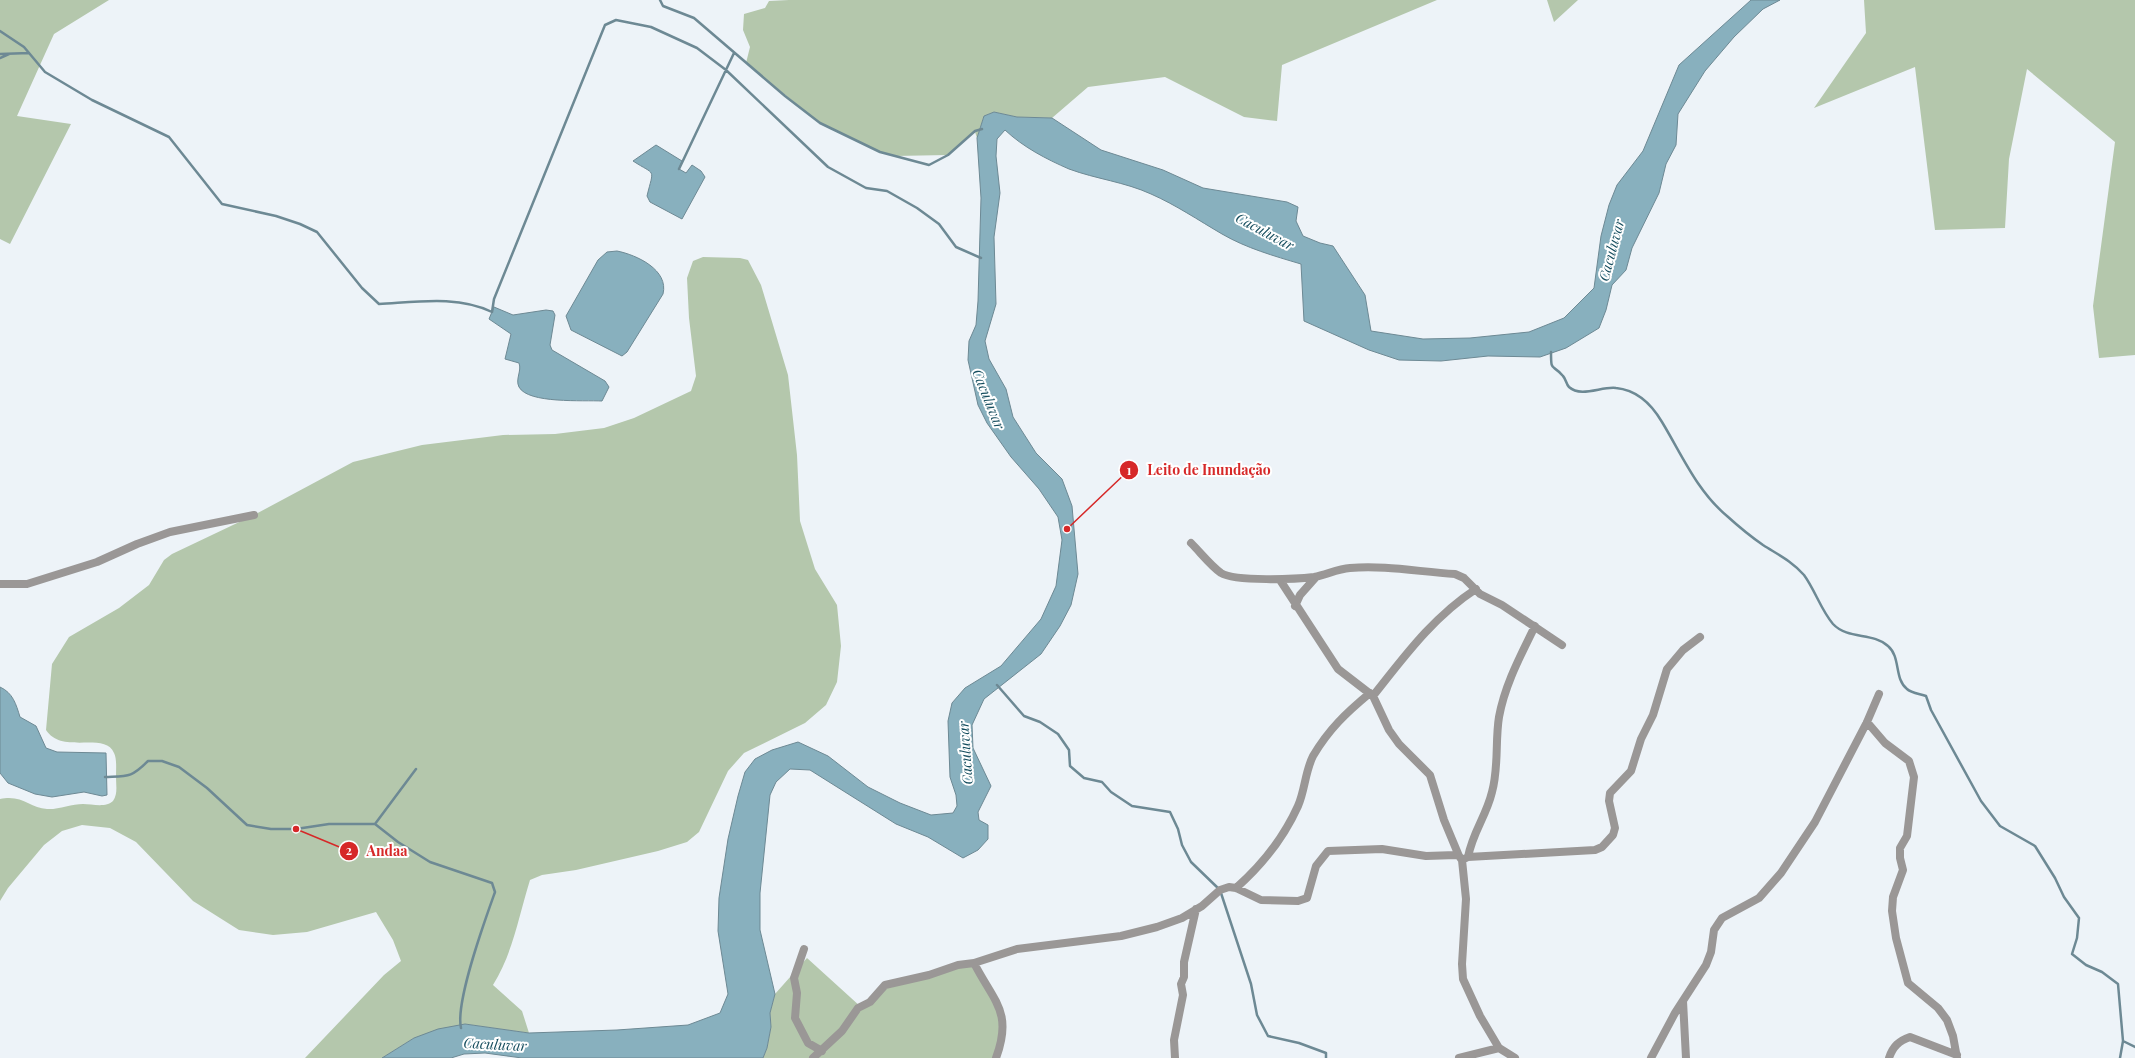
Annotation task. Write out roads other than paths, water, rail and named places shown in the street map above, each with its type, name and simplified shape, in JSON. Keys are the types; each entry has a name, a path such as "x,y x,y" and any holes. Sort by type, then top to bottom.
{"street":[{"path":"0,584 27,584 97,562 137,544 170,532 254,515"},
{"path":"1191,543 1222,574 1232,577 1280,580 1316,577 1349,568 1393,568 1456,574 1464,578 1480,594 1535,626 1562,645"},
{"path":"1295,606 1300,596 1316,577"},
{"path":"1280,580 1295,606 1338,669 1371,695 1389,730 1434,782 1444,820 1463,858 1466,899 1462,964 1463,979 1480,1016 1500,1048 1515,1058"},
{"path":"1236,888 1255,871 1284,831 1299,805 1312,758 1326,736 1341,717 1371,695 1420,637 1453,604 1476,589"},
{"path":"1463,858 1493,792 1498,753 1499,718 1504,695 1535,626"},
{"path":"813,1058 842,1031 858,1008 870,1002 885,985 929,975 958,965 974,963 1018,949 1121,936 1157,927 1182,918 1220,890 1229,887 1236,888 1261,900 1298,901 1307,898 1316,866 1328,850 1382,849 1426,856 1463,858 1595,850 1609,841 1614,835 1614,828 1608,801 1610,793 1631,771 1641,739 1653,715 1668,669 1683,650 1700,636"},
{"path":"1650,1058 1706,965 1711,952 1714,930 1722,918 1759,898 1770,888 1815,822 1868,722 1879,694"},
{"path":"1868,722 1885,743 1909,761 1914,777 1907,836 1900,848 1900,858 1903,870 1893,897 1892,911 1896,938 1908,983 1938,1008 1947,1020 1953,1036 1957,1057"},
{"path":"1174,1058 1174,1040 1183,996 1181,984 1184,977 1184,962 1196,909"},
{"path":"804,949 794,978 797,993 795,1018 808,1043 822,1050"},
{"path":"974,963 998,1004 1004,1020 1003,1036 996,1058"},
{"path":"1683,1001 1686,1058"},
{"path":"1890,1058 1891,1051 1899,1041 1910,1037 1957,1057"},
{"path":"1459,1058 1500,1048"}],"water":[{"name":"Caculuvar","path":"1751,0 1780,0 1763,9 1734,37 1705,71 1678,114 1676,145 1666,164 1659,193 1632,248 1626,270 1612,285 1606,310 1599,328 1566,348 1540,357 1488,356 1441,361 1399,360 1369,350 1304,321 1301,264 1260,251 1241,243 1151,194 1121,183 1079,172 1060,165 1027,147 1005,130 997,139 996,156 1000,193 994,237 996,304 985,341 989,359 1006,389 1013,417 1036,453 1062,479 1072,506 1078,574 1071,605 1060,626 1041,654 984,699 972,725 973,748 991,786 978,812 979,820 988,825 988,839 978,850 963,858 928,837 896,824 810,770 790,769 776,782 770,795 760,893 760,930 775,994 770,1013 771,1027 767,1048 763,1058 522,1058 485,1053 464,1054 451,1058 382,1058 414,1038 438,1029 465,1024 529,1033 617,1030 688,1025 720,1013 728,994 718,931 719,898 728,839 745,772 755,759 772,750 798,742 828,756 868,787 900,803 931,815 953,813 957,806 956,795 950,777 948,721 952,703 965,688 1001,666 1041,619 1056,586 1062,540 1058,517 1039,489 1011,457 987,423 978,405 968,360 969,341 976,325 978,301 981,198 977,138 984,116 994,112 1017,117 1052,118 1101,150 1163,170 1203,188 1287,202 1298,207 1296,221 1303,236 1320,243 1333,246 1365,295 1371,331 1423,339 1470,338 1529,332 1564,318 1594,288 1601,236 1609,205 1617,185 1643,151 1679,65"},
{"path":"656,145 682,161 679,169 686,173 692,165 701,171 705,177 682,219 650,202 647,196 652,176 651,173 633,161"},
{"path":"617,251 633,256 650,265 661,278 664,285 663,294 627,352 622,356 571,330 566,316 598,260 607,252"},
{"path":"494,307 513,315 546,310 553,311 555,315 550,345 552,350 605,381 609,387 602,401 544,399 524,392 518,384 520,369 519,363 505,359 511,334 489,319"},
{"path":"0,687 11,696 20,717 36,726 46,748 57,752 106,753 107,795 102,796 84,792 52,797 35,794 8,783 0,773"}],"waterway":[{"path":"660,0 663,6 694,18 785,96 820,123 880,152 929,165 948,155 975,131 982,129"},
{"path":"0,31 24,47 45,72 92,100 169,137 222,204 276,216 300,224 317,232 362,288 379,304 422,301 451,301 465,303 492,312 494,299 605,25 616,20 651,27 697,48 726,70 828,167 866,188 887,191 917,208 939,224 956,247 981,258"},
{"path":"0,54 29,53"},
{"path":"679,169 734,53"},
{"path":"0,58 9,54"},
{"path":"1551,352 1551,363 1553,367 1564,377 1569,387 1574,390 1585,392 1610,388 1624,389 1637,395 1649,404 1658,416 1691,472 1716,506 1744,531 1799,570 1808,581 1825,613 1833,624 1839,629 1875,639 1888,646 1895,656 1900,680 1911,692 1926,696 1931,710 1981,801 2000,826 2035,846 2055,878 2064,897 2079,918 2077,938 2072,954 2086,965 2102,972 2118,984 2123,1041 2120,1058"},
{"path":"997,685 1024,716 1040,722 1058,734 1069,750 1070,766 1084,778 1102,782 1111,792 1132,806 1170,812 1178,829 1182,845 1191,862 1220,890 1251,984 1257,1015 1268,1036 1299,1043 1326,1053 1326,1058"},
{"name":"Caculuvar","path":"105,777 129,775 137,771 148,761 162,761 179,767 207,788 247,825 271,829 296,829 329,824 375,824 398,842 430,862 492,883 495,892 478,940 466,981 460,1016 461,1028"},
{"path":"375,824 416,769"},
{"path":"2123,1041 2135,1047"}],"place":[{"name":"Leito de Inundação","path":"1067,529"},
{"name":"Andaa","path":"296,829"}]}
